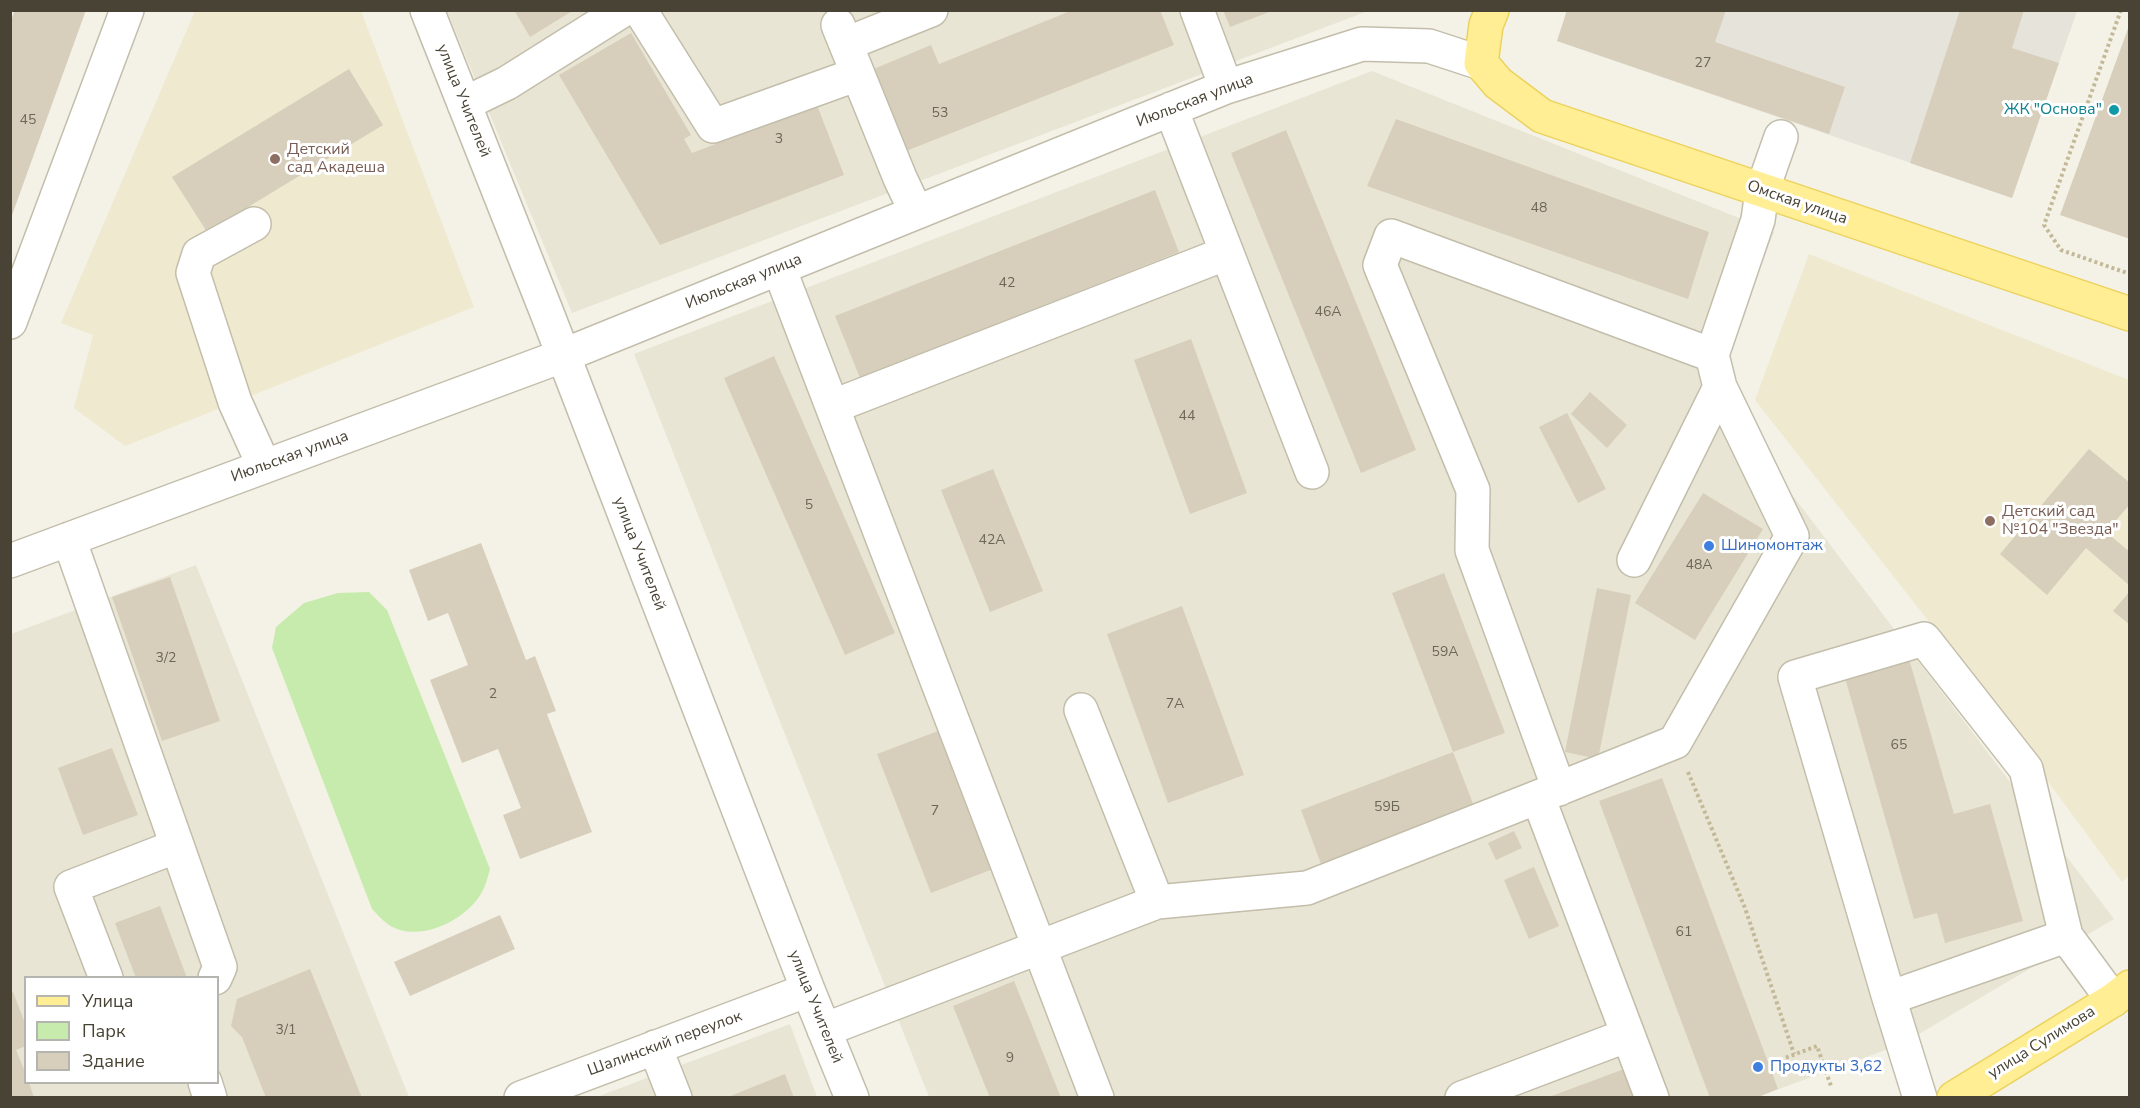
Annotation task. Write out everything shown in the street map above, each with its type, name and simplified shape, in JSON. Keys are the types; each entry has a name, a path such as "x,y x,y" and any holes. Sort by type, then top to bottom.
{"main road":[{"path":"1481,63 1486,25 1492,10"},
{"name":"Омская улица","path":"1481,63 1498,83 1542,116 2130,314"},
{"name":"улица Сулимова","path":"1954,1098 2121,993"}],"street":[{"path":"10,322 127,10"},
{"name":"улица Учителей","path":"427,10 852,1098"},
{"path":"916,212 842,35 931,10"},
{"path":"1197,10 1226,87"},
{"path":"464,104 507,83 623,11 713,126 858,74"},
{"name":"Июльская улица","path":"10,561 562,356 1226,87 1362,44 1429,46 1481,63"},
{"path":"1170,109 1312,472"},
{"path":"824,1030 1157,902 1307,888 1675,742 1792,536 1720,387 1712,355 1758,220 1762,191 1781,137"},
{"path":"254,224 199,254 193,273 235,402 264,466"},
{"path":"1652,1098 1628,1035 1472,550 1473,490 1380,265 1390,236 1712,355"},
{"path":"834,406 1227,253"},
{"path":"779,268 834,406 1098,1098"},
{"path":"1634,560 1720,387"},
{"path":"69,539 220,967 216,976"},
{"path":"1920,1098 1795,677 1924,639 2026,770 2066,936 2121,993"},
{"path":"1081,710 1157,902"},
{"path":"105,976 71,888 177,846"},
{"path":"1889,998 2066,936"},
{"name":"Шалинский переулок","path":"521,1098 808,990"},
{"path":"1462,1098 1628,1035"},
{"path":"655,1047 675,1098"}],"path":[{"path":"2121,10 2044,225 2061,250 2130,274"},
{"path":"1675,742 1745,908 1794,1054"},
{"path":"1769,1064 1817,1046 1831,1086"}],"shaded area":[{"name":"Детский сад Акадеша","path":"195,11 361,11 474,307 125,446 74,408 93,335 61,323"},
{"path":"447,11 1368,11 572,313"},
{"path":"1567,11 2077,11 2012,198 1557,41"},
{"path":"1372,71 1774,232 1712,389 2114,919 1902,1044 1757,1097 929,1097 634,354"},
{"name":"Детский сад №104 \"Звезда\"","path":"1809,254 2129,380 2130,875 2122,882 1945,642 1755,400"},
{"path":"196,565 409,1097 11,1098 11,634"},
{"path":"790,1024 817,1097 594,1098"}],"green space":[{"path":"369,592 387,610 490,869 483,889 465,912 454,920 428,930 414,932 401,930 389,925 372,909 272,648 276,627 304,603 338,593"}],"building":[{"path":"15,10 86,10 11,218 10,23"},
{"path":"514,10 574,10 530,37"},
{"path":"1073,10 1160,10 1174,45 896,155 864,73 931,45 939,64"},
{"path":"1223,10 1272,10 1272,11 1230,27"},
{"path":"1567,10 1726,10 1715,42 1845,87 1829,134 1557,41"},
{"path":"1960,10 2024,10 2012,48 2059,63 2012,198 1910,163"},
{"name":"ЖК \"Основа\"","path":"2130,23 2130,239 2060,215"},
{"path":"631,33 691,135 684,139 692,153 817,105 844,175 660,245 559,75"},
{"path":"349,69 383,125 207,232 172,177"},
{"path":"1396,119 1709,232 1688,299 1367,186"},
{"path":"1286,130 1416,450 1361,473 1231,153"},
{"path":"1155,190 1179,252 860,378 835,316"},
{"path":"1191,339 1247,493 1190,514 1134,360"},
{"path":"774,356 895,633 845,655 724,378"},
{"path":"1590,392 1627,425 1607,448 1571,414"},
{"path":"1567,413 1606,489 1578,503 1539,427"},
{"path":"2089,449 2130,483 2130,504 2106,532 2130,552 2130,586 2086,548 2047,595 2000,554"},
{"path":"993,469 1043,591 990,612 941,490"},
{"path":"1703,493 1763,529 1695,640 1635,603"},
{"path":"481,543 526,660 535,656 556,711 547,714 592,832 520,859 503,815 521,808 498,749 462,763 430,680 468,665 448,613 428,621 409,570"},
{"path":"1444,573 1505,733 1453,752 1392,593"},
{"path":"170,577 220,721 162,741 112,597"},
{"path":"1597,588 1631,595 1598,759 1565,752"},
{"path":"2130,591 2130,625 2113,611"},
{"path":"1182,606 1244,775 1168,803 1107,634"},
{"path":"1909,659 1954,814 1990,804 2023,921 1945,943 1937,913 1914,919 1845,678"},
{"path":"938,731 993,869 931,893 877,754"},
{"path":"112,748 138,815 83,835 58,768"},
{"path":"1453,752 1474,806 1321,864 1301,810"},
{"path":"1662,778 1778,1089 1756,1098 1710,1098 1599,801"},
{"path":"1514,831 1522,848 1496,860 1488,843"},
{"path":"1534,867 1559,926 1529,939 1504,880"},
{"path":"160,906 186,976 135,976 115,923"},
{"path":"500,915 515,949 410,996 394,962"},
{"path":"310,969 362,1098 266,1098 242,1037 231,1026 237,999"},
{"path":"1014,981 1061,1098 990,1098 953,1006"},
{"path":"13,992 24,1021 24,1047 16,1050 24,1069 24,1084 30,1084 34,1098 10,1098 10,993"},
{"path":"1624,1069 1635,1098 1549,1098 1549,1097"},
{"path":"785,1074 794,1098 728,1098 728,1097"}],"place":[{"name":"ЖК \"Основа\"","path":"2114,110"},
{"name":"Детский сад Акадеша","path":"275,159"},
{"name":"Детский сад №104 \"Звезда\"","path":"1990,521"},
{"name":"Шиномонтаж","path":"1709,546"},
{"name":"Продукты 3,62","path":"1758,1067"}]}
